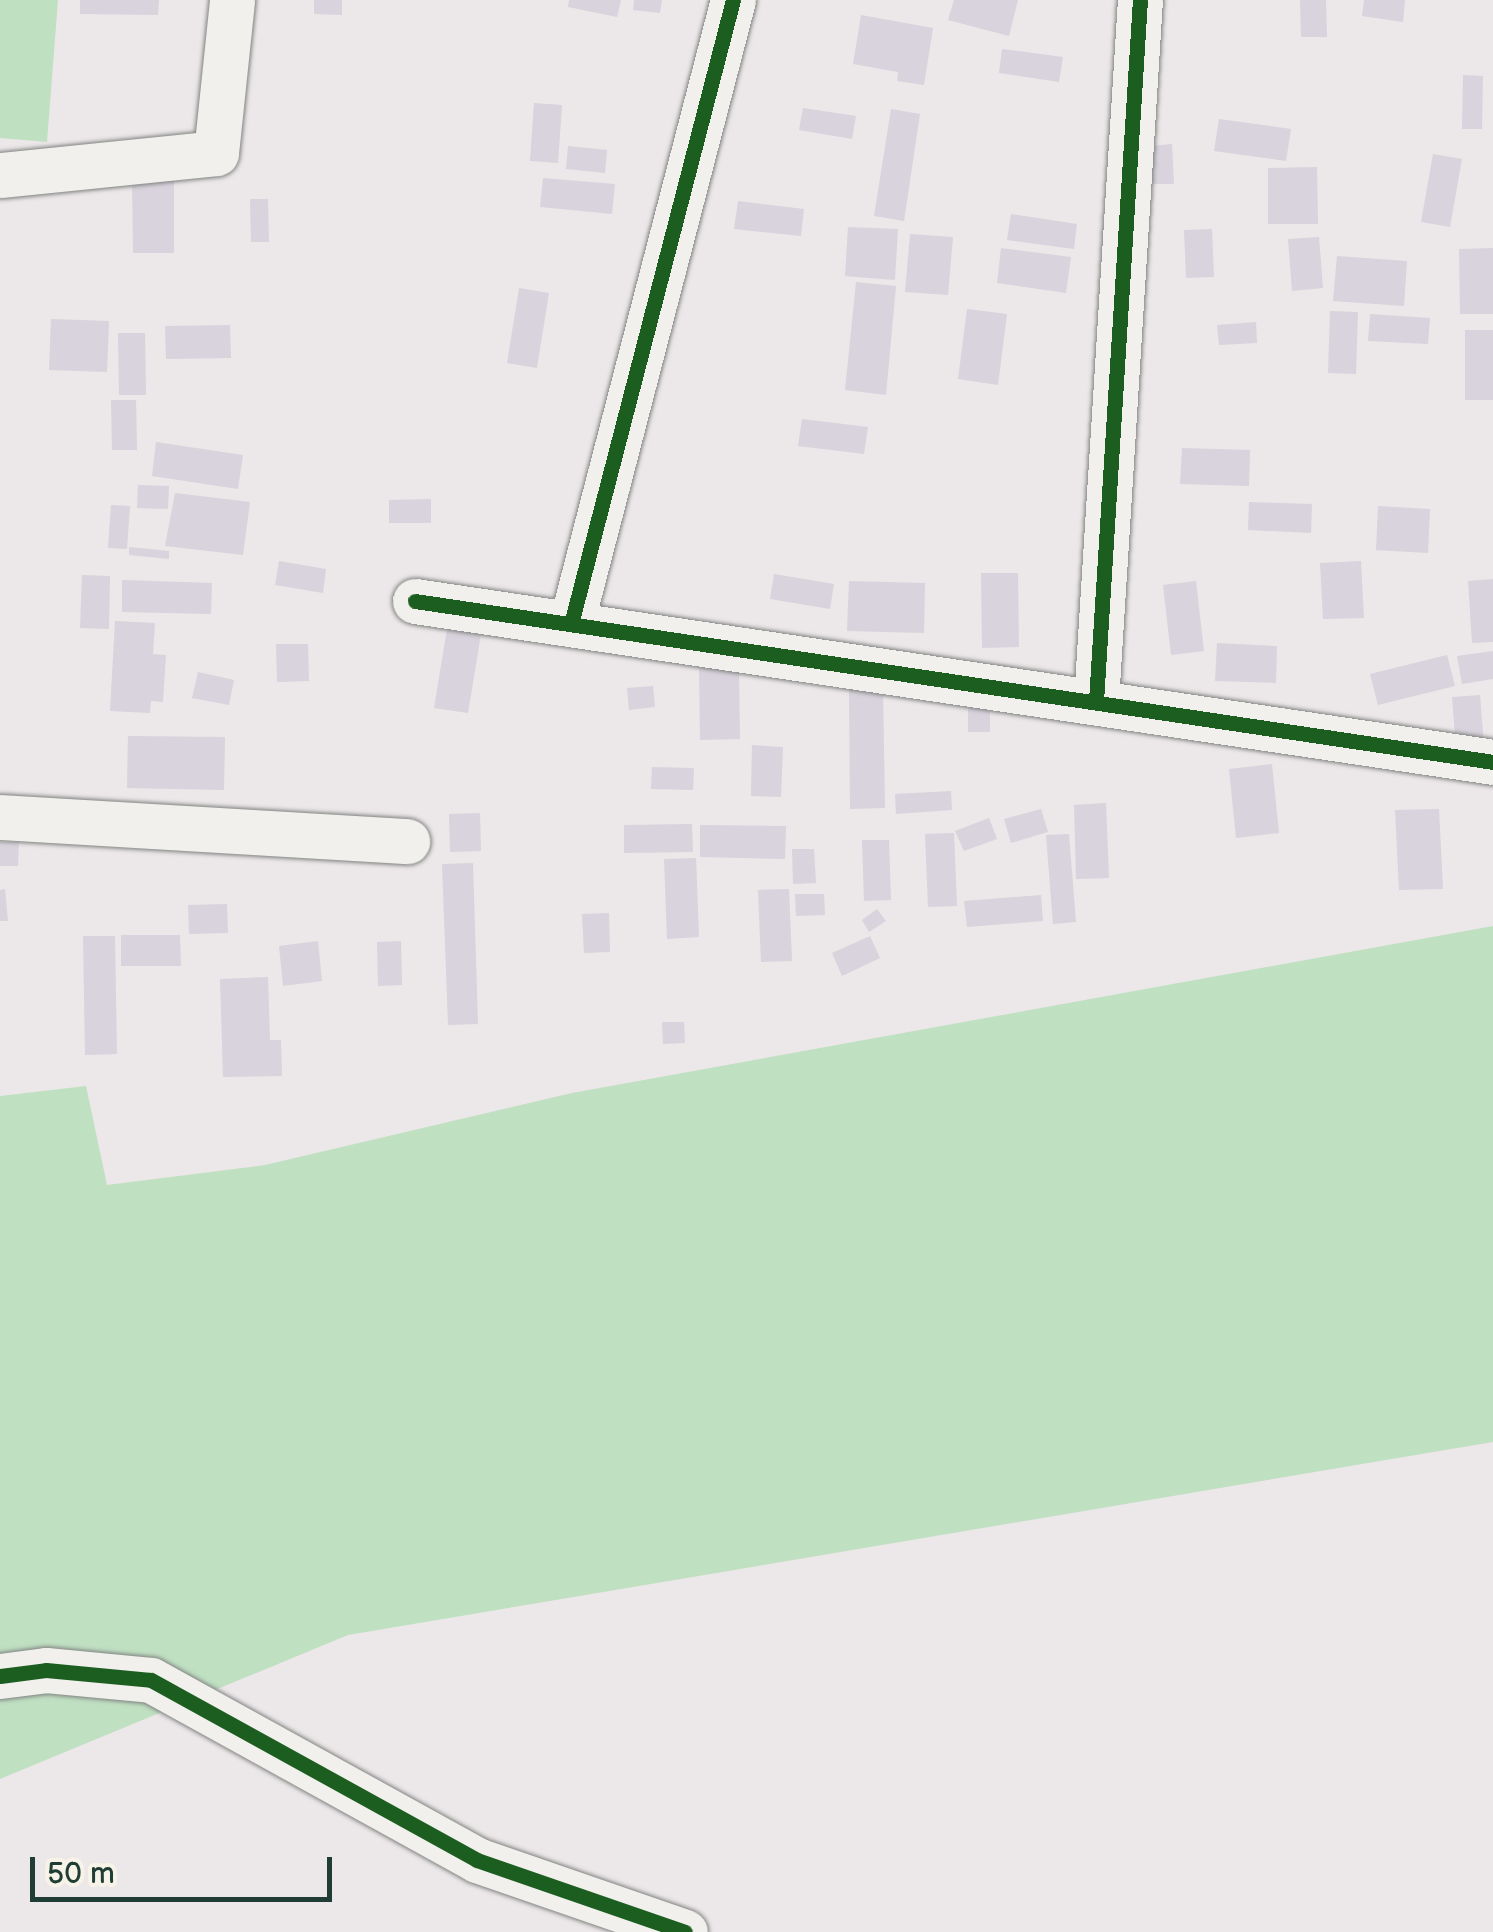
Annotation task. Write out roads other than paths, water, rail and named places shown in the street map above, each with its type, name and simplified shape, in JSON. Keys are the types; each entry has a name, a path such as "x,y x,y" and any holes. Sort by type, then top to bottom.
{"street":[{"path":"0,176 216,153 232,0"},
{"path":"571,624 733,0"},
{"path":"1096,701 1140,0"},
{"path":"414,601 1493,762"},
{"path":"0,817 407,841"},
{"path":"0,1676 46,1670 151,1680 477,1860 685,1932"}]}
